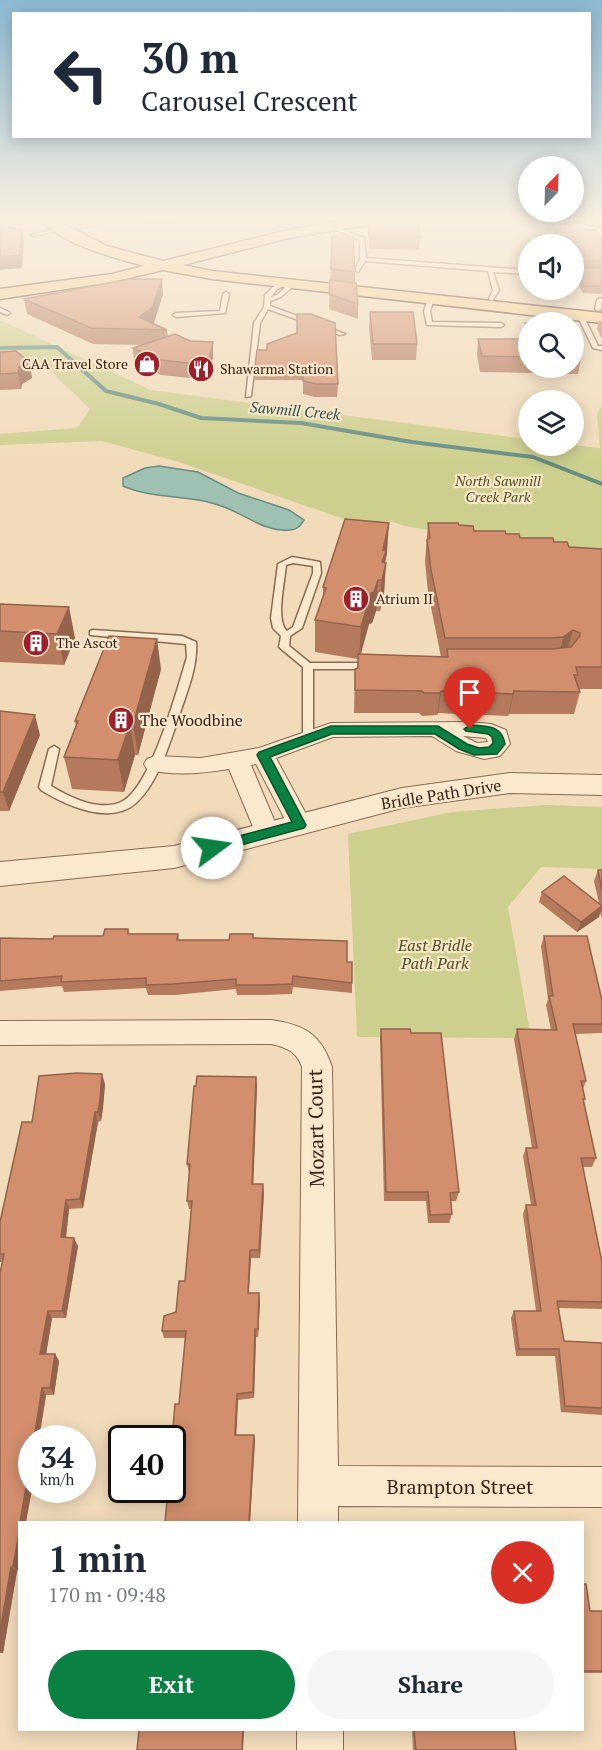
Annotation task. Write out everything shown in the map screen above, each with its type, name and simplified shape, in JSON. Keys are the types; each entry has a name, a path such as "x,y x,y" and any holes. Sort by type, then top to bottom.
{"main road":[{"path":"464,302 600,309"},
{"path":"472,302 492,303 533,312"},
{"path":"584,314 600,309"}],"street":[{"path":"155,764 201,766 263,755 331,730 438,730"},
{"path":"263,755 300,825"},
{"path":"237,760 268,834"},
{"name":"Bridle Path Drive","path":"0,874 174,857 413,796 510,783 602,785"},
{"name":"Mozart Court","path":"0,1033 271,1032 287,1034 302,1042 314,1053 317,1067 318,1504"},
{"name":"Brampton Street","path":"318,1504 602,1487"},
{"path":"320,1731 320,1750"}],"lane":[{"path":"176,315 222,313 224,302"},
{"path":"248,396 257,323 273,302"},
{"path":"292,302 342,334"},
{"path":"430,302 427,311 429,324 501,326 492,303"},
{"path":"584,323 596,348 602,348"},
{"path":"286,635 278,628 276,618 282,564 292,560 317,564 318,573 297,628 286,635 284,647 308,666 379,666"},
{"path":"54,749 45,787 59,797 88,806 118,808 131,801 145,786 155,764 192,657 190,642 167,636 93,633"},
{"path":"308,666 308,738"}],"green space":[{"name":"North Sawmill Creek Park","path":"0,320 151,390 518,438 518,456 584,456 584,446 600,448 597,414 602,406 602,561 405,526 390,521 380,528 344,519 179,462 102,441 0,445 0,434 77,428 90,409 39,360 0,356"},
{"name":"East Bridle Path Park","path":"547,805 602,807 602,869 541,867 508,907 531,1038 357,1037 348,834 452,812"}],"shaded area":[{"path":"159,466 198,472 238,493 289,510 304,520 295,529 273,529 211,503 148,493 123,486 123,478 145,468"}],"building":[{"path":"30,302 154,302 152,308 139,317 167,330 91,328"},
{"path":"370,312 413,312 417,344 373,344"},
{"path":"297,314 311,314 335,323 338,384 316,384 303,381 303,367 255,366 257,350 267,350 267,344 297,333"},
{"path":"175,334 190,341 213,342 208,365 160,360 133,348"},
{"path":"478,339 518,339 518,357 482,356"},
{"path":"16,351 29,362 19,367 18,373 0,374 0,352"},
{"name":"Atrium II","path":"345,519 389,523 383,550 386,551 382,562 386,563 382,580 378,580 374,592 371,593 361,627 315,620"},
{"path":"428,523 458,523 473,526 474,531 505,531 506,534 519,534 520,538 553,538 554,542 567,542 569,547 602,549 602,667 576,667 578,675 574,675 580,692 514,691 513,694 355,690 358,654 448,657 447,649 551,649 571,647 580,636 580,633 573,630 563,637 551,638 445,638 431,570 427,540 430,538"},
{"path":"0,604 69,607 57,634 0,631"},
{"path":"109,636 157,639 133,724 130,724 118,760 64,757 78,721 75,721"},
{"path":"0,711 35,715 3,792 0,792"},
{"path":"598,870 602,870 602,891"},
{"path":"564,876 602,906 581,922 542,892"},
{"path":"105,929 128,929 128,934 178,934 177,940 229,940 230,934 253,934 253,938 347,941 347,962 352,962 352,983 293,976 292,984 264,985 236,985 236,979 146,985 146,978 61,982 62,976 0,981 0,938 53,939 54,936 103,936"},
{"path":"544,936 587,936 602,1000 602,1024 573,1024 586,1081 581,1081 585,1099 583,1099 596,1158 581,1158 602,1262 602,1302 557,1301 564,1341 602,1343 602,1408 565,1406 559,1349 519,1349 514,1311 541,1311 526,1205 536,1205 526,1148 537,1148 517,1029 557,1030 549,996 553,996"},
{"path":"381,1029 410,1029 411,1033 441,1033 459,1192 450,1193 452,1214 430,1215 428,1192 386,1192"},
{"path":"102,1074 98,1112 95,1112 80,1199 66,1200 61,1237 74,1238 62,1311 48,1311 40,1354 55,1354 50,1388 42,1388 36,1425 18,1425 18,1503 23,1503 20,1521 18,1521 18,1539 0,1631 0,1273 4,1254 0,1254 0,1222 22,1122 32,1122 39,1076"},
{"path":"197,1076 256,1077 252,1184 263,1184 259,1250 250,1250 248,1293 259,1293 258,1329 255,1329 253,1392 237,1394 235,1435 254,1435 249,1521 165,1521 167,1503 186,1503 186,1425 173,1425 175,1404 179,1404 186,1331 162,1331 164,1316 176,1312 179,1281 185,1281 192,1201 187,1201 190,1164 187,1164 194,1086 196,1086"},
{"path":"584,1584 586,1584 590,1611 602,1611 602,1671 584,1671"},
{"path":"139,1731 243,1731 242,1750 137,1750"},
{"path":"414,1731 514,1731 516,1750 416,1750"}],"waterway":[{"name":"Sawmill Creek","path":"0,348 57,347 106,391 159,404 201,418 301,423 412,442 533,457 602,484"}],"place":[{"name":"CAA Travel Store","path":"147,364"},
{"name":"Shawarma Station","path":"201,369"},
{"name":"Atrium II","path":"356,599"},
{"name":"The Ascot","path":"36,643"},
{"name":"The Woodbine","path":"121,720"}],"route":[{"path":"212,848 300,825 263,755 331,730 438,730 463,747 478,752 492,751 499,744 498,735 491,730 470,729"}]}
